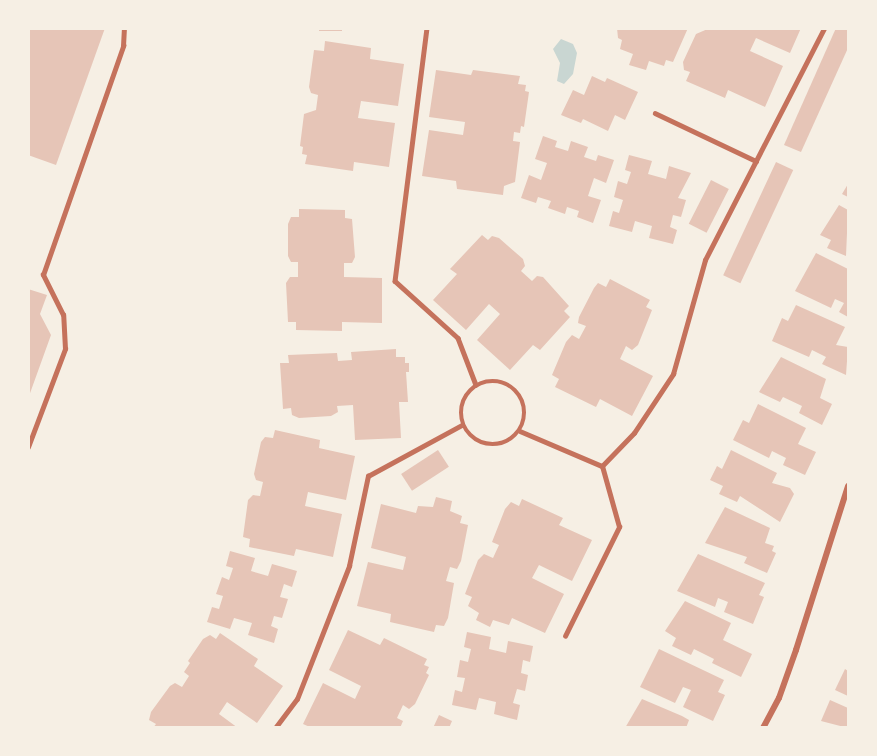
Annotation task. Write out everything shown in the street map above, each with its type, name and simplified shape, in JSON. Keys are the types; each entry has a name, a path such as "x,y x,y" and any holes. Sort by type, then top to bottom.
{"street":[{"path":"763,728 779,698 849,486"}],"lane":[{"path":"28,447 65,349 63,315 43,275 123,46 124,28"},
{"path":"426,28 396,281 458,338 476,385"},
{"path":"602,466 634,433 673,375 705,260 824,28"},
{"path":"655,113 756,161"},
{"path":"498,381 518,392 525,412 520,431 504,444 484,444 475,441 462,424 462,402 476,385 498,381"},
{"path":"275,728 297,699 349,566 368,476 462,424"},
{"path":"520,431 602,466"},
{"path":"565,636 619,527 602,466"}],"shaded area":[{"path":"561,39 573,44 577,53 573,74 564,84 557,81 560,63 553,49"}],"building":[{"path":"28,28 105,28 56,165 28,155"},
{"path":"319,28 342,28 342,31 319,31"},
{"path":"617,28 688,28 673,62 666,60 664,66 649,61 646,70 629,65 633,54 620,49 622,40 618,38"},
{"path":"710,28 801,28 790,53 756,38 750,51 783,66 765,107 728,90 725,98 686,81 690,72 684,70 683,62 696,34"},
{"path":"836,28 848,28 848,48 801,152 784,145"},
{"path":"325,41 371,48 370,59 404,64 398,106 361,101 358,118 395,123 389,167 354,162 353,171 305,164 307,155 302,154 303,147 300,146 304,114 316,110 318,95 311,93 309,87 314,50 324,51"},
{"path":"436,70 471,75 473,70 520,76 518,84 526,85 525,91 529,92 524,127 521,126 520,133 514,132 513,141 520,142 515,182 504,186 503,195 457,189 456,181 422,176 429,130 463,135 465,122 429,117"},
{"path":"592,76 605,82 607,78 638,92 625,120 615,115 608,131 583,119 581,123 561,115 573,90 584,95"},
{"path":"543,136 557,141 555,147 568,151 571,141 588,147 584,157 596,161 598,155 614,160 606,183 594,178 588,196 601,200 593,223 577,217 579,211 567,207 565,214 548,208 551,201 538,197 536,203 521,198 529,175 541,180 547,163 535,159"},
{"path":"629,155 652,161 648,174 666,179 669,166 691,173 678,198 686,200 681,217 673,215 670,227 677,230 673,244 649,238 652,226 635,221 632,232 609,226 613,211 619,213 623,200 614,197 618,181 627,184 631,172 625,170"},
{"path":"776,162 793,170 740,283 723,275"},
{"path":"711,180 729,189 707,233 689,224"},
{"path":"848,184 848,197 842,194"},
{"path":"839,205 848,210 846,256 827,248 831,240 820,235"},
{"path":"299,209 345,210 345,218 352,219 355,257 352,263 344,263 344,277 382,278 382,323 342,322 342,331 296,330 296,322 288,322 286,283 290,277 298,277 298,262 291,262 288,256 288,224 291,217 299,217"},
{"path":"482,235 488,240 492,236 499,238 523,259 525,266 521,271 532,281 537,276 543,277 569,306 564,311 570,317 540,350 533,345 510,370 477,340 500,314 489,304 466,330 433,300 457,274 450,269"},
{"path":"816,253 848,269 848,317 839,312 844,303 835,299 831,308 795,291"},
{"path":"610,279 650,300 646,307 652,310 638,345 632,350 626,346 620,359 653,376 632,416 600,399 596,407 555,387 559,379 552,375 566,342 572,335 579,339 586,326 578,323 579,317 594,288 598,283 606,287"},
{"path":"28,289 47,295 40,314 51,335 29,396"},
{"path":"796,305 845,327 836,345 848,347 846,375 822,364 826,357 812,350 809,357 772,341 782,318 788,321"},
{"path":"396,349 396,357 405,357 405,363 409,363 409,372 406,372 408,402 399,402 401,438 355,440 353,405 337,406 338,412 331,416 299,418 292,415 291,408 283,409 280,363 289,363 288,355 337,353 338,361 352,360 351,352"},
{"path":"781,357 826,379 820,398 832,404 822,425 799,413 802,406 783,397 780,402 759,392"},
{"path":"758,404 806,428 798,444 816,452 805,475 783,465 786,458 772,451 769,458 733,440 743,420 749,423"},
{"path":"275,430 320,440 319,448 355,456 346,500 308,492 305,506 342,514 333,557 296,549 294,556 249,547 250,539 243,537 248,500 253,495 260,496 263,482 256,480 254,474 261,442 265,437 273,438"},
{"path":"438,450 449,467 412,491 401,474"},
{"path":"731,450 777,473 772,483 790,488 794,494 780,522 740,496 737,502 719,494 723,486 710,480 717,466 722,469"},
{"path":"436,497 452,501 450,511 462,516 460,523 468,525 461,561 457,569 450,567 446,581 454,583 448,618 444,626 436,625 434,632 390,622 391,614 357,606 368,562 403,570 406,557 371,548 381,504 416,513 418,506 433,507"},
{"path":"522,499 563,518 559,525 592,540 572,581 539,565 532,578 564,594 545,633 512,618 509,625 493,620 490,627 476,620 479,613 468,606 472,597 465,594 478,560 484,554 493,558 499,545 492,542 505,509 511,502 519,506"},
{"path":"725,507 770,528 765,543 774,546 772,551 776,553 767,573 744,563 747,557 705,543"},
{"path":"230,551 255,558 251,571 268,576 272,564 297,571 292,587 284,584 280,597 288,599 282,618 274,616 271,626 278,629 274,643 248,635 252,623 234,618 230,629 207,622 212,607 219,609 223,596 216,594 222,577 229,580 233,568 226,566"},
{"path":"698,554 765,583 759,595 764,597 753,624 724,612 728,602 718,598 715,607 677,591"},
{"path":"685,601 731,623 723,640 752,654 741,677 712,663 714,659 694,649 691,655 672,646 676,638 665,631"},
{"path":"348,630 380,645 384,638 427,659 424,665 429,667 426,673 429,675 415,704 409,709 403,705 397,718 403,721 400,728 312,728 303,724 323,683 355,699 361,686 329,670"},
{"path":"467,632 491,637 489,649 506,653 508,641 533,646 530,662 523,660 521,673 528,675 525,691 517,689 513,703 520,705 517,720 494,714 496,702 479,698 476,710 452,705 455,690 462,692 465,678 457,677 460,660 468,662 471,649 464,647"},
{"path":"220,633 258,659 254,666 283,686 257,723 227,702 219,714 238,728 153,728 156,724 149,720 151,712 170,686 175,683 182,687 189,676 184,672 190,663 188,661 203,639 210,635 216,639"},
{"path":"659,649 724,680 718,692 725,695 713,721 683,707 691,690 683,687 675,703 640,687"},
{"path":"845,669 848,671 848,696 835,690"},
{"path":"642,699 689,720 686,728 625,728"},
{"path":"830,700 848,708 848,728 821,721"},
{"path":"439,715 452,721 449,728 433,728"}]}
